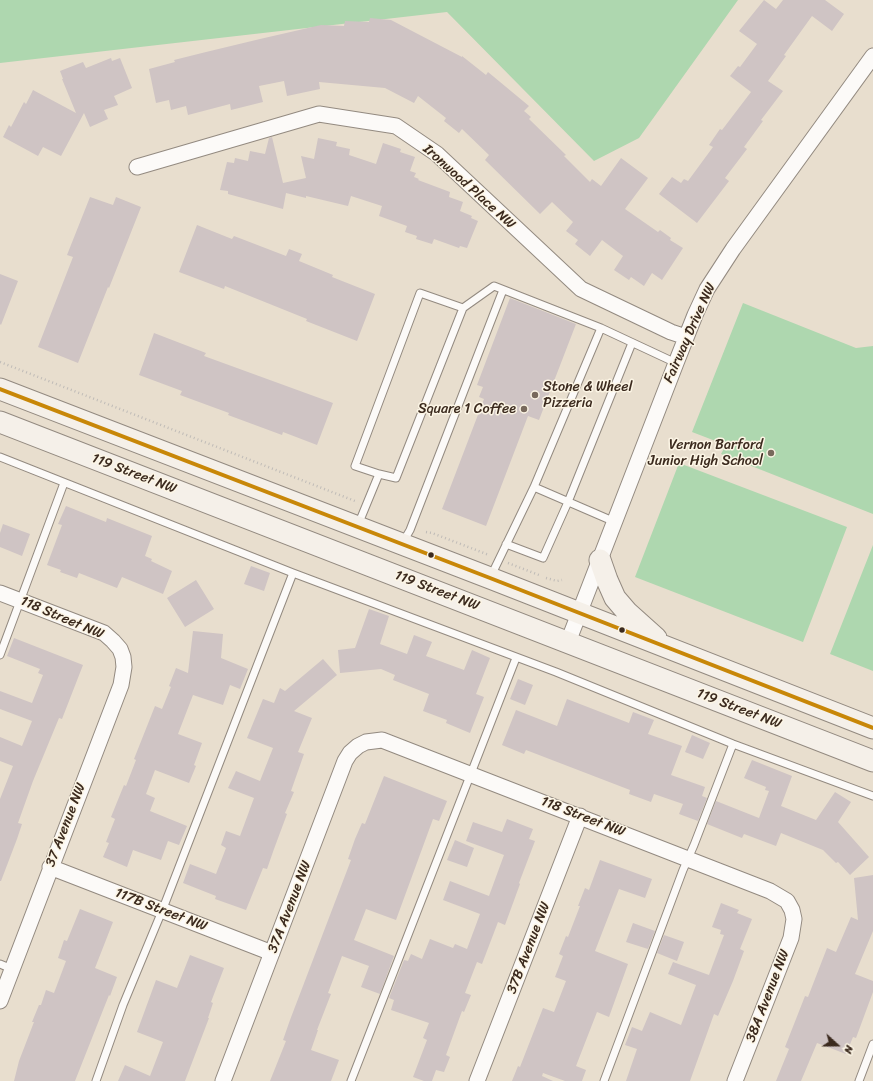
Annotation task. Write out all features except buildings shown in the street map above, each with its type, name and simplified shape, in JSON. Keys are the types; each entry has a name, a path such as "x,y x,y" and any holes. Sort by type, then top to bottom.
{"main road":[{"path":"0,389 358,528 406,537 490,578 873,728"},
{"name":"119 Street NW","path":"0,422 873,761"},
{"path":"600,560 615,598 627,612 667,648"}],"street":[{"name":"Fairway Drive NW","path":"568,642 686,337 707,290 722,264 873,56"},
{"name":"Ironwood Place NW","path":"137,167 319,114 396,126 437,154 581,289 671,332 686,337"},
{"name":"118 Street NW","path":"0,593 104,633 120,649"},
{"name":"37 Avenue NW","path":"0,1001 6,966 50,867 121,685 124,667 120,649"},
{"name":"118 Street NW","path":"366,742 382,740 390,742 580,816 770,891 787,901 792,910"},
{"name":"37A Avenue NW","path":"223,1081 345,761 350,753 358,746 366,742"},
{"name":"37B Avenue NW","path":"477,1081 580,816"},
{"name":"117B Street NW","path":"50,867 272,953"},
{"name":"38A Avenue NW","path":"735,1081 790,938 794,919 792,910"}],"lane":[{"path":"463,308 420,293 355,466 396,478 463,308 494,286 601,328 676,363"},
{"path":"406,537 503,290"},
{"path":"490,578 534,487 601,328"},
{"path":"506,544 544,558 632,343"},
{"path":"0,457 293,573 556,672 733,744 873,796"},
{"path":"358,528 379,474"},
{"path":"0,655 64,483"},
{"path":"534,487 615,522"},
{"path":"96,1081 123,1005 162,911 293,573"},
{"path":"351,1081 516,658"},
{"path":"604,1081 733,744"},
{"path":"859,1081 873,1044"}],"path":[{"path":"0,362 366,505"},
{"path":"406,537 432,533 548,579 557,581 562,580"}],"green space":[{"path":"0,0 738,0 639,138 594,161 447,12 0,63"},
{"path":"743,303 856,348 873,346 873,514 721,454 726,445 692,432"},
{"path":"679,463 847,527 803,642 635,577"},
{"path":"873,545 873,671 830,654"}],"transit line":[{"path":"0,389 873,728"}],"place":[{"name":"Stone & Wheel Pizzeria","path":"535,395"},
{"name":"Square 1 Coffee","path":"524,409"},
{"name":"Vernon Barford Junior High School","path":"771,453"}]}
